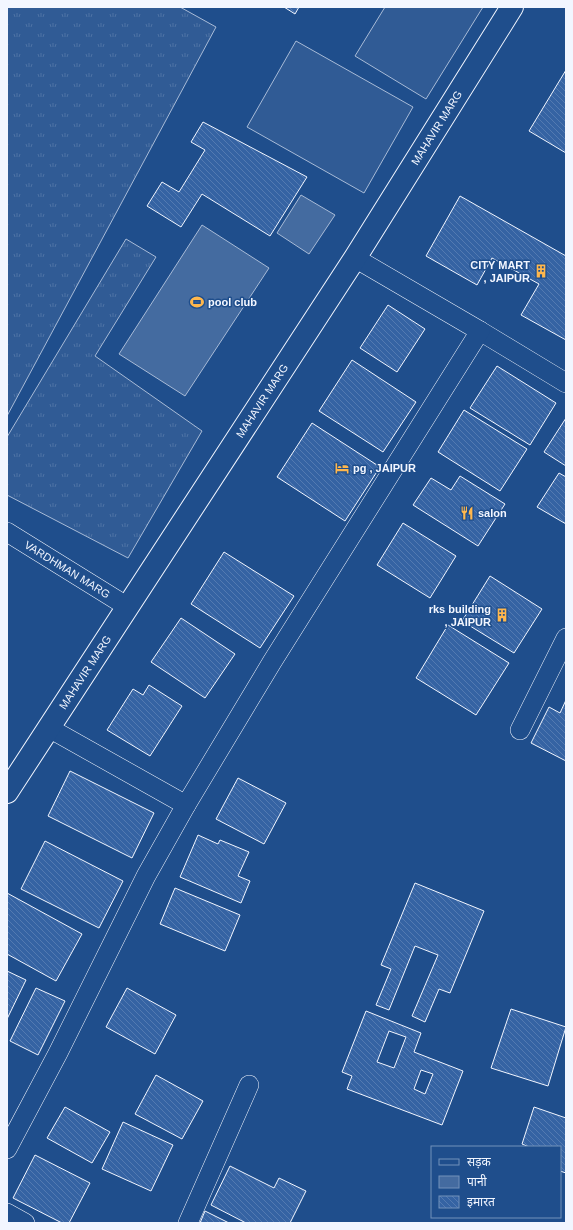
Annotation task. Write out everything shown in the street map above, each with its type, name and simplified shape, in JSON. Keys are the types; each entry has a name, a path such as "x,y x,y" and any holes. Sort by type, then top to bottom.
{"street":[{"name":"MAHAVIR MARG","path":"7,792 355,258 512,7"},
{"path":"355,258 566,383"},
{"path":"7,1149 58,1053 146,876 186,805 272,662 480,331"},
{"name":"VARDHMAN MARG","path":"7,532 128,607"},
{"path":"520,730 566,638"},
{"path":"49,728 186,805"},
{"path":"188,1223 249,1085"},
{"path":"7,1213 25,1223"}],"green space":[{"path":"7,7 180,7 216,27 7,416"},
{"path":"126,239 156,257 95,356 202,431 128,558 7,495 7,437"}],"shaded area":[{"path":"385,7 483,7 426,99 355,56"},
{"path":"296,41 413,107 364,193 247,127"}],"water":[{"path":"301,195 335,215 309,254 277,233"},
{"path":"202,225 269,268 185,396 119,354"}],"building":[{"path":"284,7 299,7 295,14"},
{"path":"566,70 566,153 529,131"},
{"path":"203,122 307,177 270,236 202,194 181,227 147,206 162,182 179,192 205,150 191,142"},
{"name":"CITY MART , JAIPUR","path":"460,196 566,256 566,340 521,315 539,284 492,258 477,285 426,256"},
{"path":"388,305 425,329 397,372 360,348"},
{"path":"352,360 416,402 383,452 319,411"},
{"path":"497,366 556,403 530,445 470,408"},
{"path":"464,410 527,449 500,491 438,452"},
{"path":"566,418 566,466 544,452"},
{"path":"312,423 380,467 345,521 277,477"},
{"path":"559,473 566,477 566,524 537,507"},
{"path":"460,476 505,504 478,546 413,505 431,478 451,490"},
{"path":"403,523 456,556 430,598 377,565"},
{"path":"224,552 294,596 260,648 191,604"},
{"name":"rks building , JAIPUR","path":"490,576 542,609 514,653 462,621"},
{"path":"181,618 235,654 205,698 151,662"},
{"path":"448,625 509,663 476,715 416,678"},
{"path":"149,685 182,706 150,756 107,730 133,689 143,695"},
{"path":"566,700 566,761 531,743 549,707 560,713"},
{"path":"70,771 154,813 132,858 48,816"},
{"path":"238,778 286,803 264,844 216,819"},
{"path":"198,835 218,844 220,840 249,852 238,876 250,881 241,903 180,877"},
{"path":"45,841 123,881 99,928 21,889"},
{"path":"415,883 484,911 450,993 439,989 425,1022 412,1016 438,955 415,946 389,1010 376,1005 391,969 381,965"},
{"path":"175,888 240,915 225,951 160,924"},
{"path":"7,893 82,934 56,981 7,954"},
{"path":"7,971 26,980 7,1019"},
{"path":"36,988 65,1001 38,1055 10,1041"},
{"path":"127,988 176,1015 155,1054 106,1027"},
{"path":"511,1009 566,1027 548,1086 491,1068"},
{"path":"366,1011 421,1033 414,1052 463,1071 442,1125 347,1089 352,1076 342,1072","holes":["389,1031 406,1037 394,1068 377,1062","421,1070 433,1074 425,1094 414,1089"]},
{"path":"156,1075 203,1101 182,1139 135,1114"},
{"path":"65,1107 110,1132 92,1163 47,1138"},
{"path":"534,1107 566,1118 566,1173 561,1171 561,1146 527,1146 522,1144"},
{"path":"123,1122 173,1145 151,1191 102,1169"},
{"path":"35,1155 90,1183 69,1223 62,1223 13,1198"},
{"path":"230,1166 274,1188 279,1178 306,1191 290,1223 246,1223 211,1205"},
{"path":"205,1211 229,1223 200,1223"}],"place":[{"name":"CITY MART , JAIPUR","path":"541,271"},
{"name":"pool club","path":"197,302"},
{"name":"pg , JAIPUR","path":"342,468"},
{"name":"salon","path":"467,513"},
{"name":"rks building , JAIPUR","path":"502,615"}]}
